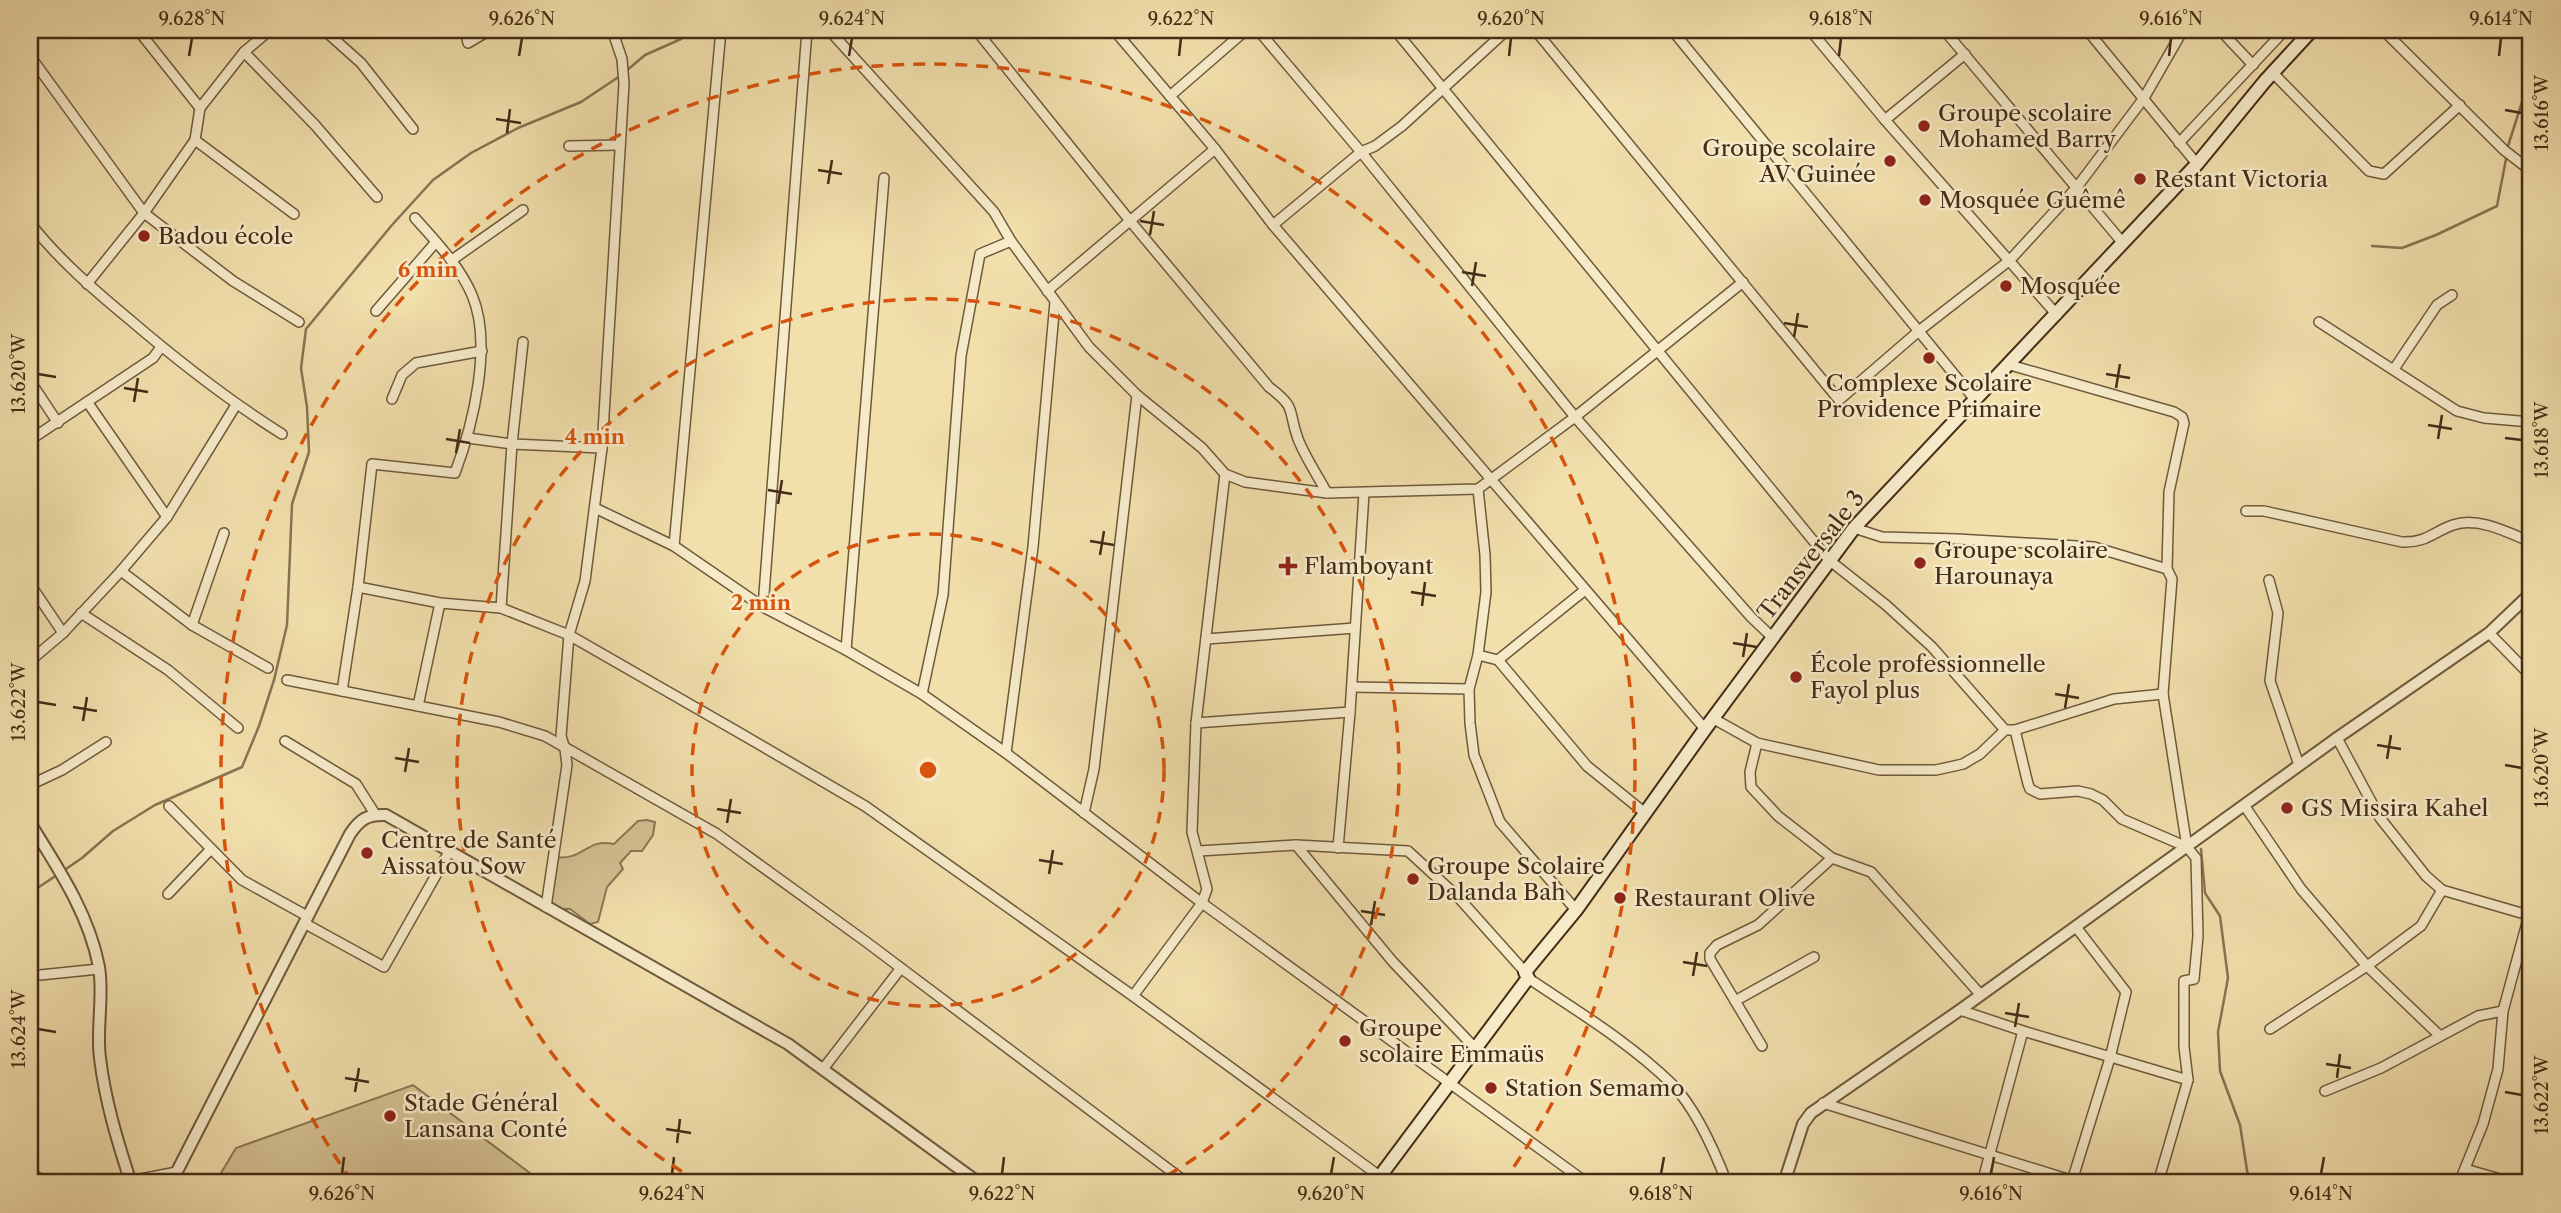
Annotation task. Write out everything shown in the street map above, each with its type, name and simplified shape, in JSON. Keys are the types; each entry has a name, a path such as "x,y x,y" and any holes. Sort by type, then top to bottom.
{"main road":[{"name":"Transversale 3","path":"1381,1181 1526,975 1854,528 2197,164 2312,30"}],"street":[{"path":"138,30 200,108"},
{"path":"87,284 144,213 195,141 200,108 244,52 270,30"},
{"path":"324,30 361,63 413,129"},
{"path":"465,30 468,43 490,30"},
{"path":"546,907 567,765 561,736 569,635 585,581 602,449 624,71 612,30"},
{"path":"674,546 721,30"},
{"path":"763,607 807,30"},
{"path":"829,30 995,212 1011,242 1089,347 1137,395 1202,448 1225,474 1245,482 1327,494 1478,489 1575,417 1744,282"},
{"path":"976,30 1131,222 1269,387 1284,399 1293,412 1298,438 1327,494"},
{"path":"1114,30 1215,149 1273,225 1491,481 1585,590 1709,724 1757,743 1879,770 1936,770 1963,764 2010,730 2114,699 2163,694"},
{"path":"1170,96 1246,30"},
{"path":"1258,30 1361,152 1575,417 1742,607 1773,638"},
{"path":"1395,30 1829,560 1886,605 1932,647 2010,730 2028,784 2034,792 2047,794 2078,791 2091,794 2103,800 2122,818 2187,848 2196,858 2198,936 2194,979 2184,981 2184,1047 2188,1080 2158,1183"},
{"path":"1273,225 1361,152 1375,146 1402,126 1507,30"},
{"path":"1535,30 1839,400 1920,330 2010,260 2077,187 2144,98 2183,30"},
{"path":"1672,30 1976,401"},
{"path":"1810,30 1885,120 2057,315"},
{"path":"1944,30 2122,242"},
{"path":"2087,30 2197,164"},
{"path":"2220,30 2253,65"},
{"path":"2179,143 2285,30"},
{"path":"2383,30 2504,150 2531,171"},
{"path":"244,52 315,125 377,197"},
{"path":"1885,120 1965,54"},
{"path":"30,56 144,213 233,281 299,322"},
{"path":"2273,73 2369,171 2384,174 2460,105"},
{"path":"195,141 294,214"},
{"path":"569,146 620,145"},
{"path":"1047,291 1215,149"},
{"path":"846,650 884,178"},
{"path":"452,260 523,209"},
{"path":"342,691 358,587 372,464 455,473 468,438 482,351 479,317 472,294 452,260 415,218"},
{"path":"30,223 87,284 161,347 236,405 282,434"},
{"path":"376,311 436,242"},
{"path":"922,694 943,594 961,356 980,254 1011,242"},
{"path":"2394,369 2437,305 2452,295"},
{"path":"1006,753 1033,547 1055,302"},
{"path":"2319,322 2457,411 2484,418 2531,422"},
{"path":"501,608 512,444 523,342"},
{"path":"30,440 153,358 161,347"},
{"path":"392,399 402,376 416,363 482,351"},
{"path":"2010,365 2174,412 2182,417 2184,423 2169,492 2167,569 2172,579 2163,694 2187,848"},
{"path":"30,381 58,423"},
{"path":"1084,813 1094,769 1137,395"},
{"path":"88,403 167,517"},
{"path":"30,661 62,633 121,571 167,517 236,405"},
{"path":"468,438 512,444 602,449"},
{"path":"1133,996 1202,903 1207,889 1192,832 1196,723 1225,474"},
{"path":"1478,489 1486,592 1478,655 1469,689 1474,755 1500,822 1576,910"},
{"path":"1338,848 1352,687 1364,493"},
{"path":"595,508 674,546 763,607 846,650 922,694 1006,753 1202,903 1587,1183"},
{"path":"2246,511 2264,511 2402,542 2424,540 2453,525 2467,522 2487,525 2531,542"},
{"path":"1854,528 1882,537 2094,547 2167,569"},
{"path":"192,625 224,533"},
{"path":"121,571 192,625 268,668"},
{"path":"2269,580 2278,612 2270,681 2299,765"},
{"path":"30,584 62,633"},
{"path":"358,587 440,603 501,608 569,635 865,806 1133,996 1381,1181"},
{"path":"1498,660 1585,590"},
{"path":"1784,1183 1806,1118 1823,1103 1961,1010 2299,765 2489,633 2531,593"},
{"path":"418,706 440,603"},
{"path":"81,613 168,670 238,728"},
{"path":"1206,639 1355,628"},
{"path":"2489,633 2531,676"},
{"path":"1478,655 1498,660 1587,766 1646,813"},
{"path":"287,680 499,722 545,736 717,834 901,968 1187,1183"},
{"path":"1352,687 1469,689"},
{"path":"1196,723 1350,712"},
{"path":"2337,738 2380,817 2426,876 2442,890 2529,912 2503,1011 2498,1069 2483,1124 2459,1183"},
{"path":"285,741 356,784 375,814"},
{"path":"30,785 62,770 106,742"},
{"path":"1757,743 1750,772 1751,787 1778,816 1832,858 1871,872 1980,994"},
{"path":"2244,805 2301,889 2367,966 2439,1035"},
{"path":"169,806 242,880 384,967 449,852"},
{"path":"170,1183 350,834 358,821 375,814 386,816 788,1044 979,1183"},
{"path":"30,823 85,920 99,969 100,1057 109,1108 130,1182 177,1172"},
{"path":"1199,851 1296,845 1408,851 1458,897 1526,975 1627,1045 1674,1086 1712,1144 1727,1183"},
{"path":"1296,845 1393,962 1475,1048"},
{"path":"168,894 211,849"},
{"path":"1762,1046 1710,959 1712,948 1758,925 1832,858"},
{"path":"2270,1029 2367,966 2421,926 2442,890"},
{"path":"1823,1103 2076,1182 2126,992 2076,927"},
{"path":"1735,1000 1814,957"},
{"path":"823,1069 901,968"},
{"path":"30,976 99,969"},
{"path":"1961,1010 2188,1080"},
{"path":"2325,1091 2381,1068 2478,1016 2503,1011"},
{"path":"1982,1183 2023,1031"},
{"path":"2465,1169 2514,1183"},
{"path":"30,1173 47,1183"}],"shaded area":[{"path":"638,821 655,822 653,835 642,851 631,851 620,863 623,869 607,887 598,922 590,924 570,909 557,909 546,896 554,857 572,856 597,844 614,844"},
{"name":"Stade Général Lansana Conté","path":"413,1085 543,1183 215,1183 236,1148"}],"waterway":[{"path":"625,72 645,55 681,39 688,30"},
{"path":"63,871 113,831 155,805 242,767 274,680 287,625 292,504 309,452 307,407 301,368 306,329 433,180 471,153 518,128 581,102 620,76"},
{"path":"2508,146 2523,99 2531,84"},
{"path":"2372,246 2402,248 2497,206 2506,159"},
{"path":"2201,849 2205,893 2220,916 2228,978 2218,1032 2220,1071 2240,1125 2249,1183"},
{"path":"30,893 57,875"}],"place":[{"name":"Groupe scolaire Mohamed Barry","path":"1924,126"},
{"name":"Groupe scolaire AV Guinée","path":"1890,161"},
{"name":"Restant Victoria","path":"2140,179"},
{"name":"Mosquée Guêmê","path":"1925,200"},
{"name":"Badou école","path":"144,236"},
{"name":"Mosquée","path":"2006,286"},
{"name":"Complexe Scolaire Providence Primaire","path":"1929,358"},
{"name":"Groupe scolaire Harounaya","path":"1920,563"},
{"name":"Flamboyant","path":"1288,566"},
{"name":"École professionnelle Fayol plus","path":"1796,677"},
{"name":"GS Missira Kahel","path":"2287,808"},
{"name":"Centre de Santé Aissatou Sow","path":"367,853"},
{"name":"Groupe Scolaire Dalanda Bah","path":"1413,879"},
{"name":"Restaurant Olive","path":"1620,898"},
{"name":"Groupe scolaire Emmaüs","path":"1345,1041"},
{"name":"Station Semamo","path":"1491,1088"},
{"name":"Stade Général Lansana Conté","path":"390,1116"}]}
